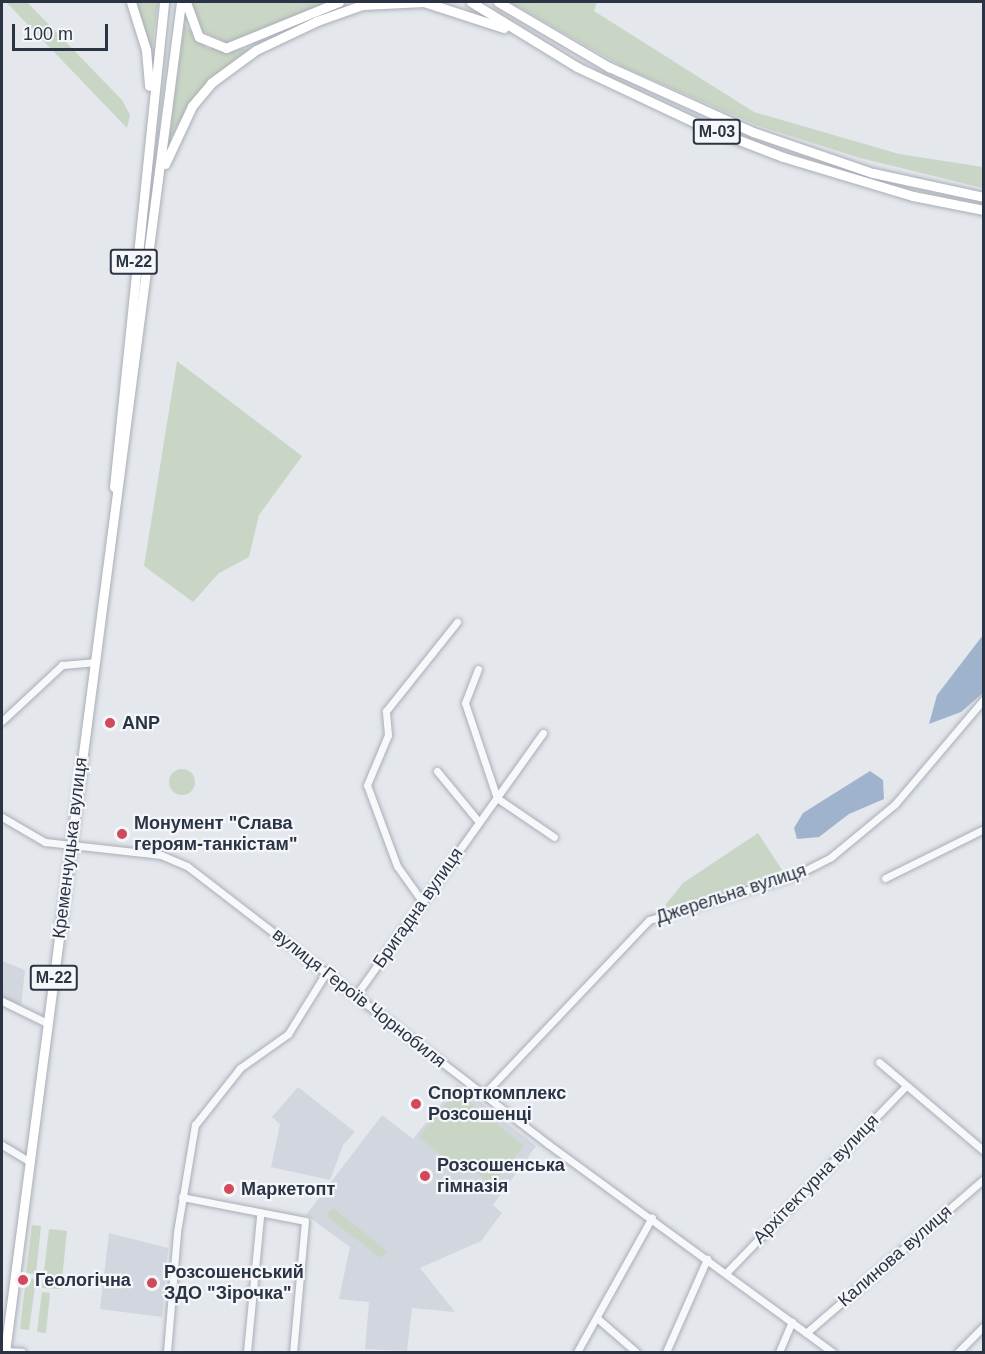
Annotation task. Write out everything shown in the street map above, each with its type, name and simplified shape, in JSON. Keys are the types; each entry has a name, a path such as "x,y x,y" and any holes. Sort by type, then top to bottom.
{"highway":[{"path":"131,2 147,50 149,124"},
{"name":"М-22","path":"113,523 115,441 164,2"},
{"name":"М-22","path":"113,523 181,2"},
{"path":"186,2 199,37 226,48 339,2"},
{"path":"159,181 182,125 211,83 256,50 317,21 362,5 424,2 520,34"},
{"name":"М-03","path":"471,2 520,34 636,97 740,141 913,196 984,210"},
{"name":"М-03","path":"498,2 609,68 753,132 873,173 984,197"},
{"name":"Кременчуцька вулиця","path":"5,1352 5,1318 30,1162 113,523"}],"street":[{"path":"422,901 398,866 367,785 388,735 386,711 457,622"},
{"path":"2,721 62,665 94,662"},
{"path":"478,669 465,703 497,798 554,837"},
{"name":"Джерельна вулиця","path":"483,1095 649,920 796,875 831,857 895,804 984,699"},
{"name":"Бригадна вулиця","path":"356,995 543,733"},
{"path":"437,771 479,822"},
{"name":"вулиця Героїв Чорнобиля","path":"2,817 33,838 179,862 327,971 483,1095 652,1217 832,1353"},
{"path":"885,878 984,830"},
{"path":"167,1353 182,1197 200,1116 240,1068 288,1034 327,971"},
{"path":"2,1001 47,1023"},
{"path":"879,1062 984,1151"},
{"name":"Архітектурна вулиця","path":"726,1273 906,1086"},
{"path":"2,1145 30,1162"},
{"name":"Калинова вулиця","path":"806,1333 984,1179"},
{"path":"182,1197 295,1217 305,1221 307,1231 293,1353"},
{"path":"247,1353 260,1217"},
{"path":"577,1353 652,1217"},
{"path":"666,1353 708,1259"},
{"path":"597,1318 636,1353"},
{"path":"779,1353 792,1322"},
{"path":"958,1353 984,1326"},
{"path":"5,1352 21,1353"}],"shaded area":[{"path":"2,961 25,970 21,1006 2,997"},
{"name":"Розсошенська гімназія","path":"457,1084 536,1146 493,1205 502,1213 481,1241 420,1268 455,1312 412,1308 407,1351 365,1349 369,1302 339,1299 350,1247 306,1215 382,1115 413,1139"},
{"path":"298,1087 355,1132 343,1145 330,1180 271,1167 280,1124 272,1117"},
{"path":"109,1233 168,1248 162,1317 100,1309"}],"green space":[{"path":"6,2 27,2 122,100 130,115 127,128"},
{"path":"135,2 158,2 150,64"},
{"path":"191,2 333,2 227,43 200,30"},
{"path":"510,2 597,2 594,11 754,112 899,154 983,167 983,188 860,158 756,125 623,67"},
{"path":"184,24 207,48 250,49 195,96 169,140"},
{"path":"177,361 302,456 259,515 249,557 219,573 193,602 144,566"},
{"path":"182,769 191,773 195,782 191,791 182,795 173,791 169,782 173,773"},
{"path":"758,833 784,873 662,909 683,883"},
{"path":"456,1091 524,1146 492,1185 460,1159 454,1166 419,1137"},
{"path":"333,1208 387,1251 381,1258 326,1216"},
{"path":"32,1225 41,1226 36,1274 26,1273"},
{"path":"49,1229 67,1231 61,1289 42,1288"},
{"path":"26,1278 36,1279 29,1330 20,1329"},
{"path":"42,1292 50,1293 46,1333 37,1332"}],"water":[{"path":"983,635 983,693 961,712 929,724 937,695"},
{"path":"870,771 883,780 884,799 849,814 819,837 797,839 794,828 803,813"}],"place":[{"name":"ANP","path":"110,723"},
{"name":"Монумент \"Слава героям-танкістам\"","path":"122,834"},
{"name":"Спорткомплекс Розсошенці","path":"416,1104"},
{"name":"Розсошенська гімназія","path":"425,1176"},
{"name":"Маркетопт","path":"229,1189"},
{"name":"Геологічна","path":"23,1280"},
{"name":"Розсошенський ЗДО \"Зірочка\"","path":"152,1283"}]}
